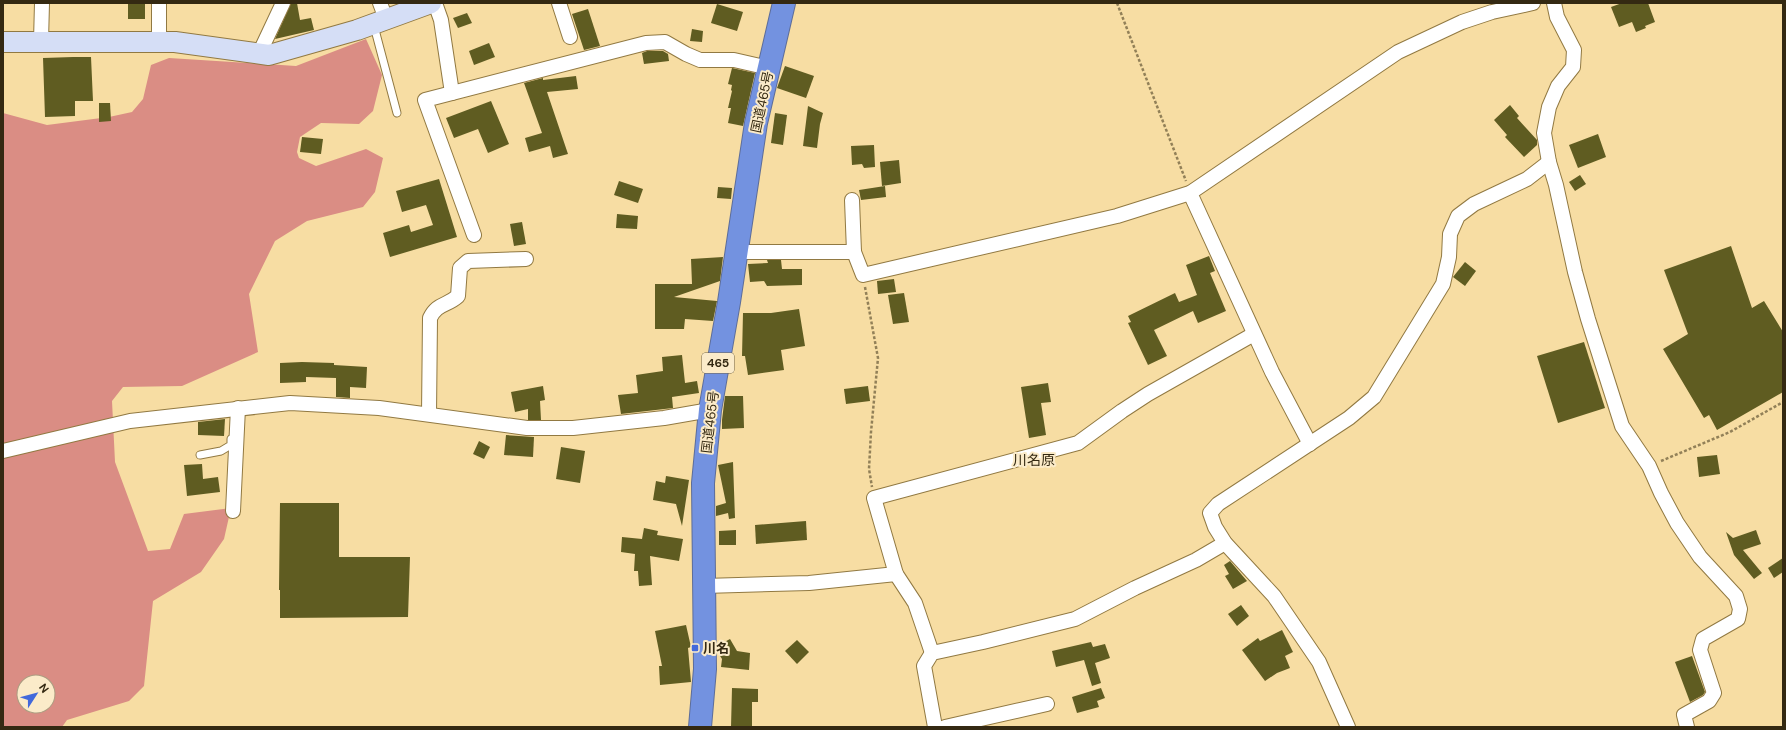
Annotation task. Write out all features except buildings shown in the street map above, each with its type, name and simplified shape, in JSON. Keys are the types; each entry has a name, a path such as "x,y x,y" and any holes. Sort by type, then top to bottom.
{"highway":[{"name":"国道465号","path":"700,727 705,669 703,483 710,410 737,252 756,124 784,3"}],"street":[{"path":"41,42 42,3"},
{"path":"159,3 159,42"},
{"path":"259,54 283,3"},
{"path":"3,42 175,42 270,55 278,54 380,15 432,3"},
{"path":"435,3 442,20 452,93"},
{"path":"559,3 570,36"},
{"path":"852,200 854,252 863,275 1117,216 1190,193 1398,52 1462,22 1492,12 1533,3"},
{"path":"1554,3 1557,17 1574,50 1573,67 1558,86 1549,107 1544,133 1549,162 1556,185 1575,272 1605,374 1622,426 1649,466 1660,493 1677,523 1700,558 1736,596 1740,609 1738,619 1703,639 1700,650 1714,693 1709,701 1684,715 1687,727"},
{"path":"474,235 425,100 646,43 665,42 700,60 734,60 769,68"},
{"path":"1348,727 1319,662 1274,596 1224,543 1215,527 1210,513 1218,504 1349,418 1374,397 1443,284 1449,257 1450,234 1458,216 1474,204 1527,179 1549,162"},
{"path":"1190,193 1272,372 1310,444"},
{"path":"737,252 854,252"},
{"path":"429,414 430,318 436,308 452,302 458,296 460,268 468,261 526,259"},
{"path":"932,653 915,603 896,574 874,498 1078,443 1148,394 1254,334"},
{"path":"3,451 130,421 234,408 290,403 380,408 527,428 566,428 664,418 710,410"},
{"path":"233,511 234,408"},
{"path":"935,727 924,666 932,653 984,642 1075,619 1135,588 1196,560 1224,543"},
{"path":"704,586 809,583 896,574"},
{"path":"945,727 1047,704"}],"lane":[{"path":"380,15 397,113"},
{"path":"200,455 221,451 231,445 234,408"}],"path":[{"path":"1117,3 1185,176 1190,193"},
{"path":"863,275 878,358 871,432 870,468 874,498"},
{"path":"1649,466 1730,432 1783,402"}],"shaded area":[{"path":"366,39 382,75 373,111 359,124 321,123 300,137 297,152 299,158 316,166 366,149 383,158 375,192 363,207 307,221 275,241 249,294 258,352 182,386 123,387 112,401 115,462 148,551 170,549 184,514 231,508 224,539 201,572 153,601 144,686 129,701 67,720 62,727 3,727 3,113 47,125 109,117 132,112 143,99 151,65 169,58 296,66"}],"place":[{"name":"川名","path":"695,648"}],"district":[{"name":"川名原","path":"1034,460"}]}
